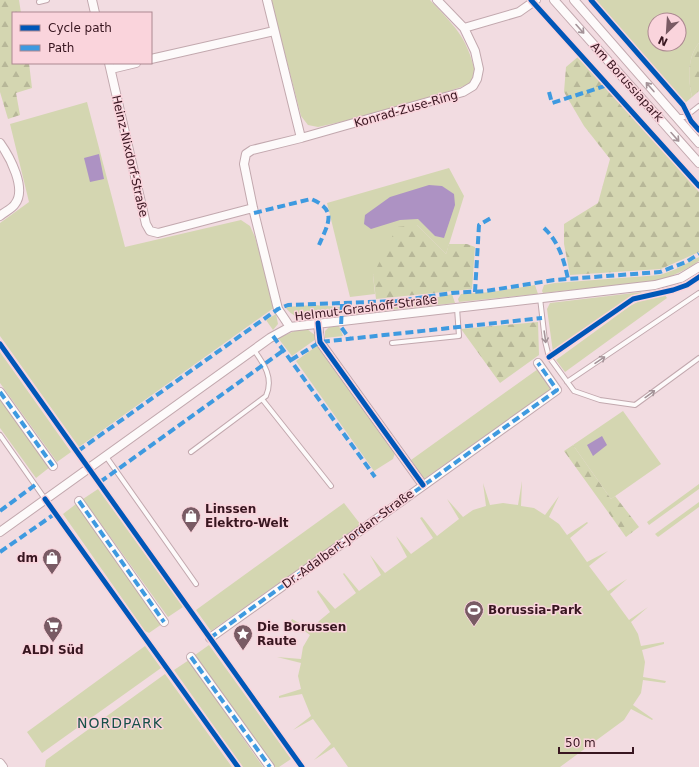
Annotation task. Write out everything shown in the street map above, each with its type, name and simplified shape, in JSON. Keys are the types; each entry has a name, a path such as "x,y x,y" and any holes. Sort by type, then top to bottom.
{"street":[{"path":"92,0 95,12"},
{"path":"267,0 300,138"},
{"name":"Konrad-Zuse-Ring","path":"290,327 278,309 253,208 244,164 246,154 252,150 385,115 468,90 475,83 479,69 475,51 464,28 437,0"},
{"path":"464,28 519,12 536,0"},
{"name":"Am Borussiapark","path":"554,0 699,164"},
{"name":"Am Borussiapark","path":"574,0 699,143"},
{"path":"152,59 274,31"},
{"name":"Heinz-Nixdorf-Straße","path":"127,64 110,66 146,224 150,231 158,233 253,208"},
{"path":"0,143 11,159 20,192 15,204 0,216"},
{"name":"Helmut-Grashoff-Straße","path":"0,532 254,349 290,327 664,284 681,278 699,267"},
{"path":"318,323 320,342 423,485"},
{"name":"Dr.-Adalbert-Jordan-Straße","path":"210,638 557,390 538,363"},
{"path":"0,392 53,466"},
{"path":"79,501 164,622"},
{"path":"191,657 270,767"},
{"path":"0,763 3,767"}],"lane":[{"path":"39,2 47,0"},
{"path":"676,116 685,117 699,107"},
{"path":"567,382 699,293"},
{"path":"540,298 545,341 550,358 574,392 600,400 635,405 699,358"},
{"path":"392,342 459,336 457,308"},
{"path":"191,452 262,399 269,390 267,369 254,349"},
{"path":"262,399 331,486"},
{"path":"0,435 45,499"},
{"path":"105,455 196,584"}],"green space":[{"path":"0,0 19,0 21,12 12,12 12,64 29,64 32,88 16,93 20,115 8,119 0,92"},
{"path":"271,0 430,0 458,32 468,48 475,71 470,84 389,111 318,127 308,125 301,116"},
{"path":"591,0 699,0 699,43 690,62 689,76 692,97 683,105"},
{"path":"699,43 699,91 692,97 689,76 690,62"},
{"path":"579,56 699,192 699,252 661,269 570,275 564,244 564,224 598,203 610,159 584,126 564,92 566,67"},
{"path":"87,102 125,247 241,220 250,226 255,237 275,307 79,447 0,336 0,223 29,202 10,124"},
{"path":"449,168 464,196 446,254 417,225 373,275 375,294 350,297 327,203"},
{"path":"417,225 446,254 449,244 467,244 475,247 472,289 376,299 373,275 397,227"},
{"path":"699,257 699,261 689,267 658,281 543,293 542,291 544,285 555,283 660,275 676,269"},
{"path":"535,285 538,294 459,302 458,299 461,294 492,292"},
{"path":"642,292 553,352 547,309 550,303"},
{"path":"452,294 455,303 345,315 347,307 425,300"},
{"path":"665,295 667,298 565,372 556,360 630,306 643,299"},
{"path":"314,305 340,307 339,315 317,319 303,319 291,313 285,307"},
{"path":"276,314 278,324 273,330 266,320"},
{"path":"538,322 539,355 500,383 461,329"},
{"path":"330,326 339,326 343,336 325,338 325,331"},
{"path":"307,329 316,336 316,339 292,356 278,338 297,330"},
{"path":"318,345 395,453 393,459 374,471 296,361"},
{"path":"0,352 71,452 57,462 0,383"},
{"path":"538,369 551,389 424,479 411,460"},
{"path":"0,398 50,467 36,478 0,428"},
{"path":"623,411 661,464 611,499 573,445"},
{"path":"573,445 611,499 615,496 639,527 626,537 564,451"},
{"name":"Borussia-Park","path":"522,481 521,506 534,508 545,515 559,496 549,517 559,524 567,535 587,522 588,523 570,538 587,562 608,551 589,566 608,591 627,579 610,594 629,620 648,607 631,622 638,634 641,646 664,642 664,644 642,650 645,662 643,677 666,681 665,683 643,680 641,693 633,705 653,719 652,720 631,709 624,720 560,767 348,767 334,747 314,760 331,744 313,719 293,730 311,716 302,694 279,698 279,696 301,689 298,676 301,663 277,657 301,659 303,647 310,635 291,621 292,619 313,631 319,621 330,612 317,592 318,590 335,609 356,593 343,574 344,573 359,591 381,575 370,555 385,573 407,557 396,536 411,554 433,538 420,518 422,517 437,536 459,519 447,499 463,517 473,510 486,506 483,483 490,505 503,503 518,505"},
{"path":"699,484 699,489 649,525 647,522"},
{"path":"98,489 183,607 168,617 83,499"},
{"path":"699,502 699,507 658,537 655,534"},
{"path":"344,503 361,525 211,631 196,610"},
{"path":"76,504 162,624 149,633 145,631 63,514"},
{"path":"209,645 291,759 279,767 275,767 195,655"},
{"path":"145,646 161,668 42,753 27,732"},
{"path":"189,660 263,767 243,767 174,670"},
{"path":"165,674 232,767 45,767 46,760"}],"shaded area":[{"path":"99,154 104,179 90,182 84,158"},
{"path":"429,185 442,186 454,194 455,205 444,238 435,236 418,219 400,220 371,229 364,224 365,215 390,197"},
{"path":"602,436 607,445 593,456 587,445"}],"marked path":[{"path":"549,92 552,103 608,85"},
{"path":"254,213 311,199 319,203 328,213 328,224 319,245"},
{"path":"475,292 479,225 491,218"},
{"path":"544,228 554,239 557,245 565,265 568,279"},
{"path":"78,451 278,309 288,305 397,301 452,293 486,291 554,280 660,272 686,262 699,254"},
{"path":"342,304 341,327 349,338"},
{"path":"291,360 320,342 542,318"},
{"path":"273,336 375,477"},
{"path":"100,482 284,350"},
{"path":"210,638 557,390 538,363"},
{"path":"0,392 53,466"},
{"path":"0,511 35,485"},
{"path":"79,501 164,622"},
{"path":"0,552 56,513"},
{"path":"191,657 270,767"}],"cycle path":[{"path":"531,0 699,186"},
{"path":"591,0 683,105 691,121 699,130"},
{"path":"549,357 633,299 673,290 687,285 699,277"},
{"path":"318,323 320,342 423,485"},
{"path":"0,344 302,767"},
{"path":"45,499 238,767"}],"place":[{"name":"Linssen Elektro-Welt","path":"191,533"},
{"name":"dm","path":"52,575"},
{"name":"Borussia-Park","path":"474,627"},
{"name":"ALDI Süd","path":"53,643"},
{"name":"Die Borussen Raute","path":"243,651"}],"district":[{"name":"NORDPARK","path":"120,723"}]}
